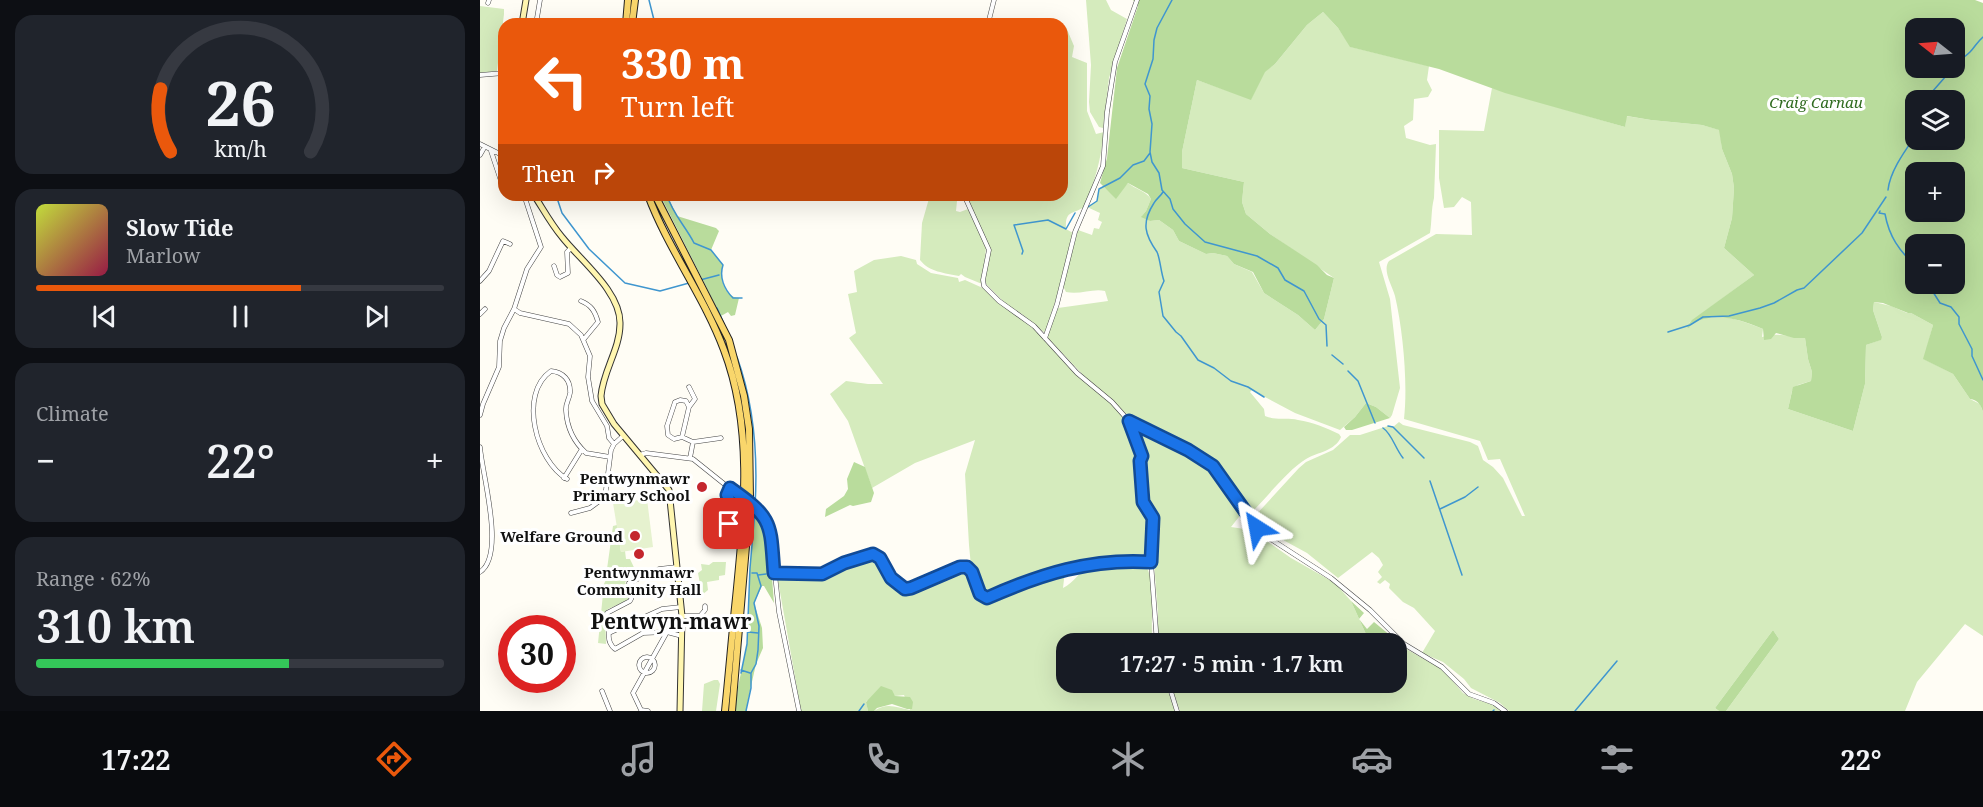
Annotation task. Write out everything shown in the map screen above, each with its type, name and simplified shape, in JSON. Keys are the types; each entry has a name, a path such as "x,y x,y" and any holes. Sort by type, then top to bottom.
{"main road":[{"path":"626,18 628,0"},
{"path":"633,18 635,0"},
{"path":"651,201 710,316 725,351 740,407 744,458 744,514 725,711"},
{"path":"658,201 729,340 738,368 746,407 751,457 750,499 732,711"}],"street":[{"path":"523,18 526,0"},
{"path":"537,18 540,0"},
{"path":"990,18 994,0"},
{"path":"1045,338 1057,304 1075,232 1103,166 1107,112 1115,62 1137,0"},
{"path":"480,75 498,74"},
{"path":"480,144 498,154"},
{"path":"480,155 484,148"},
{"path":"491,151 498,172"},
{"path":"480,415 499,367 500,341 504,328 514,309 527,269 541,247 526,201"},
{"path":"538,201 571,248 605,286 617,308 620,322 619,336 601,396 606,412 623,436 669,490 681,595 683,636 680,711"},
{"path":"967,201 989,250 983,280 984,286 999,302 1026,320 1077,373 1112,402 1129,421 1142,456 1140,461 1143,502 1153,518 1151,562 1156,633"},
{"path":"480,281 489,271 501,240 510,244"},
{"path":"554,266 560,277 568,273 567,252 571,248"},
{"path":"581,301 589,304 596,313 598,322 584,339"},
{"path":"480,314 485,309"},
{"path":"514,309 520,313 569,324 584,339 591,356 588,377 592,401 607,426 609,438 614,444"},
{"path":"582,449 565,478 556,472 547,460 536,429 534,397 538,385 551,371 565,375 570,393 566,403 566,413 571,434 582,449 592,456 610,457"},
{"path":"682,437 689,407 695,399 689,387"},
{"path":"689,407 686,401 675,402 668,426 668,435 674,439 682,437 693,442 721,438"},
{"path":"1129,421 1195,454 1213,466 1257,528 1331,578 1370,610 1404,644 1442,667 1468,694 1494,703 1505,711"},
{"path":"571,513 590,508 605,496 610,457 614,444 623,436"},
{"path":"690,458 693,442"},
{"path":"480,447 492,516 490,558 480,572"},
{"path":"640,455 646,453 693,459 762,514 770,528 783,637 799,711"},
{"path":"711,533 732,522 734,508 727,495 732,490"},
{"path":"774,573 822,574 844,563 873,554 880,558 891,578 905,589 960,567 967,567 972,572 980,594 987,598 1013,586 1057,571 1115,561 1151,562"},
{"path":"677,567 659,569 629,583 632,598 630,601 607,613 610,646 615,649 644,633 667,632 683,636"},
{"path":"681,595 700,594"},
{"path":"682,616 700,616 705,606"},
{"path":"609,633 662,609 681,607"},
{"path":"648,711 641,710 633,693 667,632"},
{"path":"643,673 639,668 641,661 652,657"},
{"path":"602,691 610,711"},
{"path":"1171,693 1177,711"}],"green space":[{"path":"1086,0 1106,0 1111,10 1127,19 1109,78 1103,128 1099,127 1090,112 1091,65"},
{"name":"Craig Carnau","path":"1133,0 1975,0 1983,3 1983,412 1979,403 1970,399 1953,374 1923,359 1933,325 1911,313 1883,303 1874,302 1873,310 1882,337 1881,340 1866,345 1865,384 1853,431 1788,409 1793,387 1811,381 1812,372 1805,338 1794,338 1776,333 1771,339 1764,340 1763,329 1744,322 1718,317 1700,320 1691,323 1689,328 1687,327 1692,320 1754,275 1724,248 1732,218 1734,188 1732,174 1722,149 1719,130 1702,125 1627,116 1625,127 1505,93 1439,69 1350,47 1338,28 1323,12 1307,25 1275,64 1265,72 1251,100 1197,80 1182,152 1182,168 1244,182 1242,202 1246,214 1270,234 1334,278 1324,319 1315,330 1298,315 1264,293 1253,272 1234,264 1227,256 1206,254 1179,241 1173,230 1159,220 1150,221 1141,217 1151,199 1148,194 1128,183 1116,199 1100,183 1107,158 1117,68 1138,6"},
{"path":"480,6 504,9 504,18 498,18 497,71 480,73"},
{"path":"1323,12 1351,47 1429,66 1427,80 1432,90 1428,97 1414,99 1413,120 1404,126 1406,138 1430,145 1436,144 1430,233 1379,262 1390,299 1400,388 1390,418 1376,407 1366,403 1340,430 1295,413 1252,390 1250,392 1264,409 1265,416 1309,422 1339,434 1341,437 1335,445 1299,464 1252,512 1223,470 1215,463 1202,453 1165,437 1131,418 1086,378 1047,337 1058,308 1108,301 1105,291 1071,293 1066,292 1063,286 1078,230 1092,235 1094,228 1099,229 1102,222 1098,220 1100,213 1087,207 1097,201 1099,189 1104,187 1112,194 1128,183 1151,199 1142,216 1150,221 1159,220 1173,230 1179,241 1206,254 1227,256 1234,264 1252,272 1264,293 1298,315 1315,330 1324,319 1334,278 1270,234 1246,214 1242,202 1244,182 1182,168 1182,152 1197,80 1251,99 1264,72 1275,64 1307,25"},
{"path":"1068,32 1074,46 1072,57 1087,63 1087,111 1096,134 1104,132 1097,170 1084,207 1070,214 1067,219 1066,229 1073,233 1045,333 1007,305 986,284 990,250 968,201 1068,201"},
{"path":"1492,88 1625,127 1626,116 1702,125 1720,130 1722,149 1732,174 1734,188 1732,218 1724,248 1754,275 1689,323 1709,316 1710,318 1730,318 1763,329 1762,337 1779,335 1805,338 1812,372 1811,381 1798,385 1792,391 1788,409 1853,431 1865,384 1866,345 1882,337 1873,310 1874,302 1911,313 1933,325 1924,359 1953,374 1970,399 1980,404 1983,412 1983,636 1965,624 1917,682 1905,711 1726,711 1779,639 1773,630 1715,708 1719,711 1509,711 1500,703 1471,688 1464,679 1443,662 1422,653 1435,631 1414,608 1403,602 1389,588 1390,584 1385,580 1380,584 1377,582 1382,577 1378,572 1383,565 1372,552 1338,578 1307,553 1274,535 1254,517 1306,462 1333,450 1350,435 1360,435 1388,426 1393,427 1399,422 1478,446 1483,460 1503,478 1522,516 1525,516 1500,459 1488,460 1480,441 1404,419 1405,374 1402,341 1398,310 1387,269 1389,261 1436,234 1472,235 1471,202 1462,197 1454,207 1444,208 1439,178 1439,130 1484,131"},
{"path":"663,201 670,201 677,216 716,228 719,231 711,250 723,265 722,280 726,290 739,298 735,315 731,316 728,312 721,316"},
{"path":"928,201 957,201 956,211 968,209 986,248 982,284 961,274 959,276 933,270 920,260 922,223"},
{"path":"901,256 916,260 917,264 931,273 958,278 959,282 965,280 985,289 998,303 1024,319 1122,414 1138,450 1140,499 1151,517 1147,560 1104,562 1064,568 987,596 981,593 971,566 969,545 965,474 975,440 915,463 872,488 848,421 830,394 846,381 883,384 849,338 856,333 848,294 857,292 854,271 874,260"},
{"path":"1366,403 1376,407 1390,418 1346,430 1344,427"},
{"path":"1132,428 1137,428 1184,451 1213,469 1242,513 1231,527 1251,530 1291,558 1335,583 1351,601 1365,633 1158,633 1154,517 1144,501 1143,453"},
{"path":"854,462 865,467 874,493 871,502 850,505 825,517 826,509 844,496 848,489 847,479"},
{"name":"Welfare Ground","path":"647,499 653,547 621,552 613,503"},
{"path":"755,511 762,517 768,528 774,603 762,586 754,603 762,628 763,648 756,664 747,711 735,711 747,644"},
{"path":"617,525 621,552 625,551 626,559 630,559 638,576 625,582 629,592 628,600 608,609 605,613 606,644 598,643 604,584 609,573 607,569 613,526"},
{"path":"877,557 884,571 904,594 961,568 967,568 970,570 982,600 1010,588 1065,571 1063,588 1083,570 1096,564 1144,563 1151,580 1152,633 1056,633 1056,693 1169,693 1175,711 874,711 887,706 910,710 904,695 895,696 893,694 866,701 868,711 801,711 777,575 824,576 845,564"},
{"path":"713,562 726,562 725,575 719,576 719,580 707,582 708,590 702,595 698,573 702,570 701,564 709,565"},
{"path":"1351,601 1364,613 1359,619"},
{"path":"1359,619 1367,629 1374,622 1387,633 1365,633"},
{"path":"1773,630 1779,639 1726,711 1719,711 1715,708"},
{"path":"1407,650 1443,670 1463,693 1502,711 1180,711 1174,693 1407,693"},
{"path":"718,680 720,684 716,711 702,711 704,684"},
{"path":"881,686 892,690 895,696 910,697 913,702 912,709 892,704 868,711 866,702"}],"waterway":[{"path":"649,0 654,18"},
{"path":"1172,0 1157,28 1153,59 1145,84 1150,96 1149,109 1152,124 1150,152 1152,162 1159,173 1162,190 1185,224 1205,242 1257,256 1278,268 1285,280 1304,291 1319,319 1326,325 1327,346"},
{"path":"1965,56 1983,37"},
{"path":"1934,90 1944,78"},
{"path":"1888,190 1895,168 1906,150"},
{"path":"1088,207 1097,201 1099,189 1120,178 1133,165 1144,161 1150,153"},
{"path":"1163,192 1150,210 1146,223 1147,234 1158,255 1164,281 1159,292 1163,316 1198,360 1214,368 1231,381 1248,387 1264,397"},
{"path":"1668,332 1690,325 1703,317 1729,316 1760,308 1804,288 1862,233 1886,197"},
{"path":"558,201 562,213 589,249 625,283 660,291 689,283"},
{"path":"669,201 694,243 711,250 723,265 722,278 727,291 733,298 742,298"},
{"path":"1880,211 1879,213 1885,214 1889,229 1905,255"},
{"path":"1022,254 1014,225 1048,220 1066,229 1075,213"},
{"path":"700,280 719,275"},
{"path":"1934,294 1940,303 1951,307 1959,317 1959,324 1972,349 1972,356 1983,380"},
{"path":"717,308 724,324"},
{"path":"1332,355 1343,364"},
{"path":"737,357 754,430 755,506"},
{"path":"1348,371 1358,381 1375,423"},
{"path":"1388,426 1393,427 1424,458"},
{"path":"1383,428 1403,458"},
{"path":"1430,481 1462,575"},
{"path":"1440,509 1465,497 1478,487"},
{"path":"741,673 747,644 755,510"},
{"path":"746,711 751,688 751,673 756,664 758,650 759,626 754,603 761,586 757,573 752,573"},
{"path":"758,575 766,574"},
{"path":"748,632 758,633"},
{"path":"1575,711 1617,661"},
{"path":"741,670 750,673"},
{"path":"859,711 864,704"}],"place":[{"name":"Pentwynmawr Primary School","path":"702,487"},
{"name":"Welfare Ground","path":"635,536"},
{"name":"Pentwynmawr Community Hall","path":"639,554"}],"district":[{"name":"Pentwyn-mawr","path":"671,621"}],"route":[{"path":"729,524 732,522 734,508 727,495 730,488 766,518 770,528 774,573 822,574 851,560 873,554 880,558 891,578 905,589 960,567 967,567 971,569 980,594 987,598 1013,586 1057,571 1115,561 1151,562 1153,518 1143,502 1140,461 1142,456 1129,421 1188,450 1213,466 1257,528"}]}
